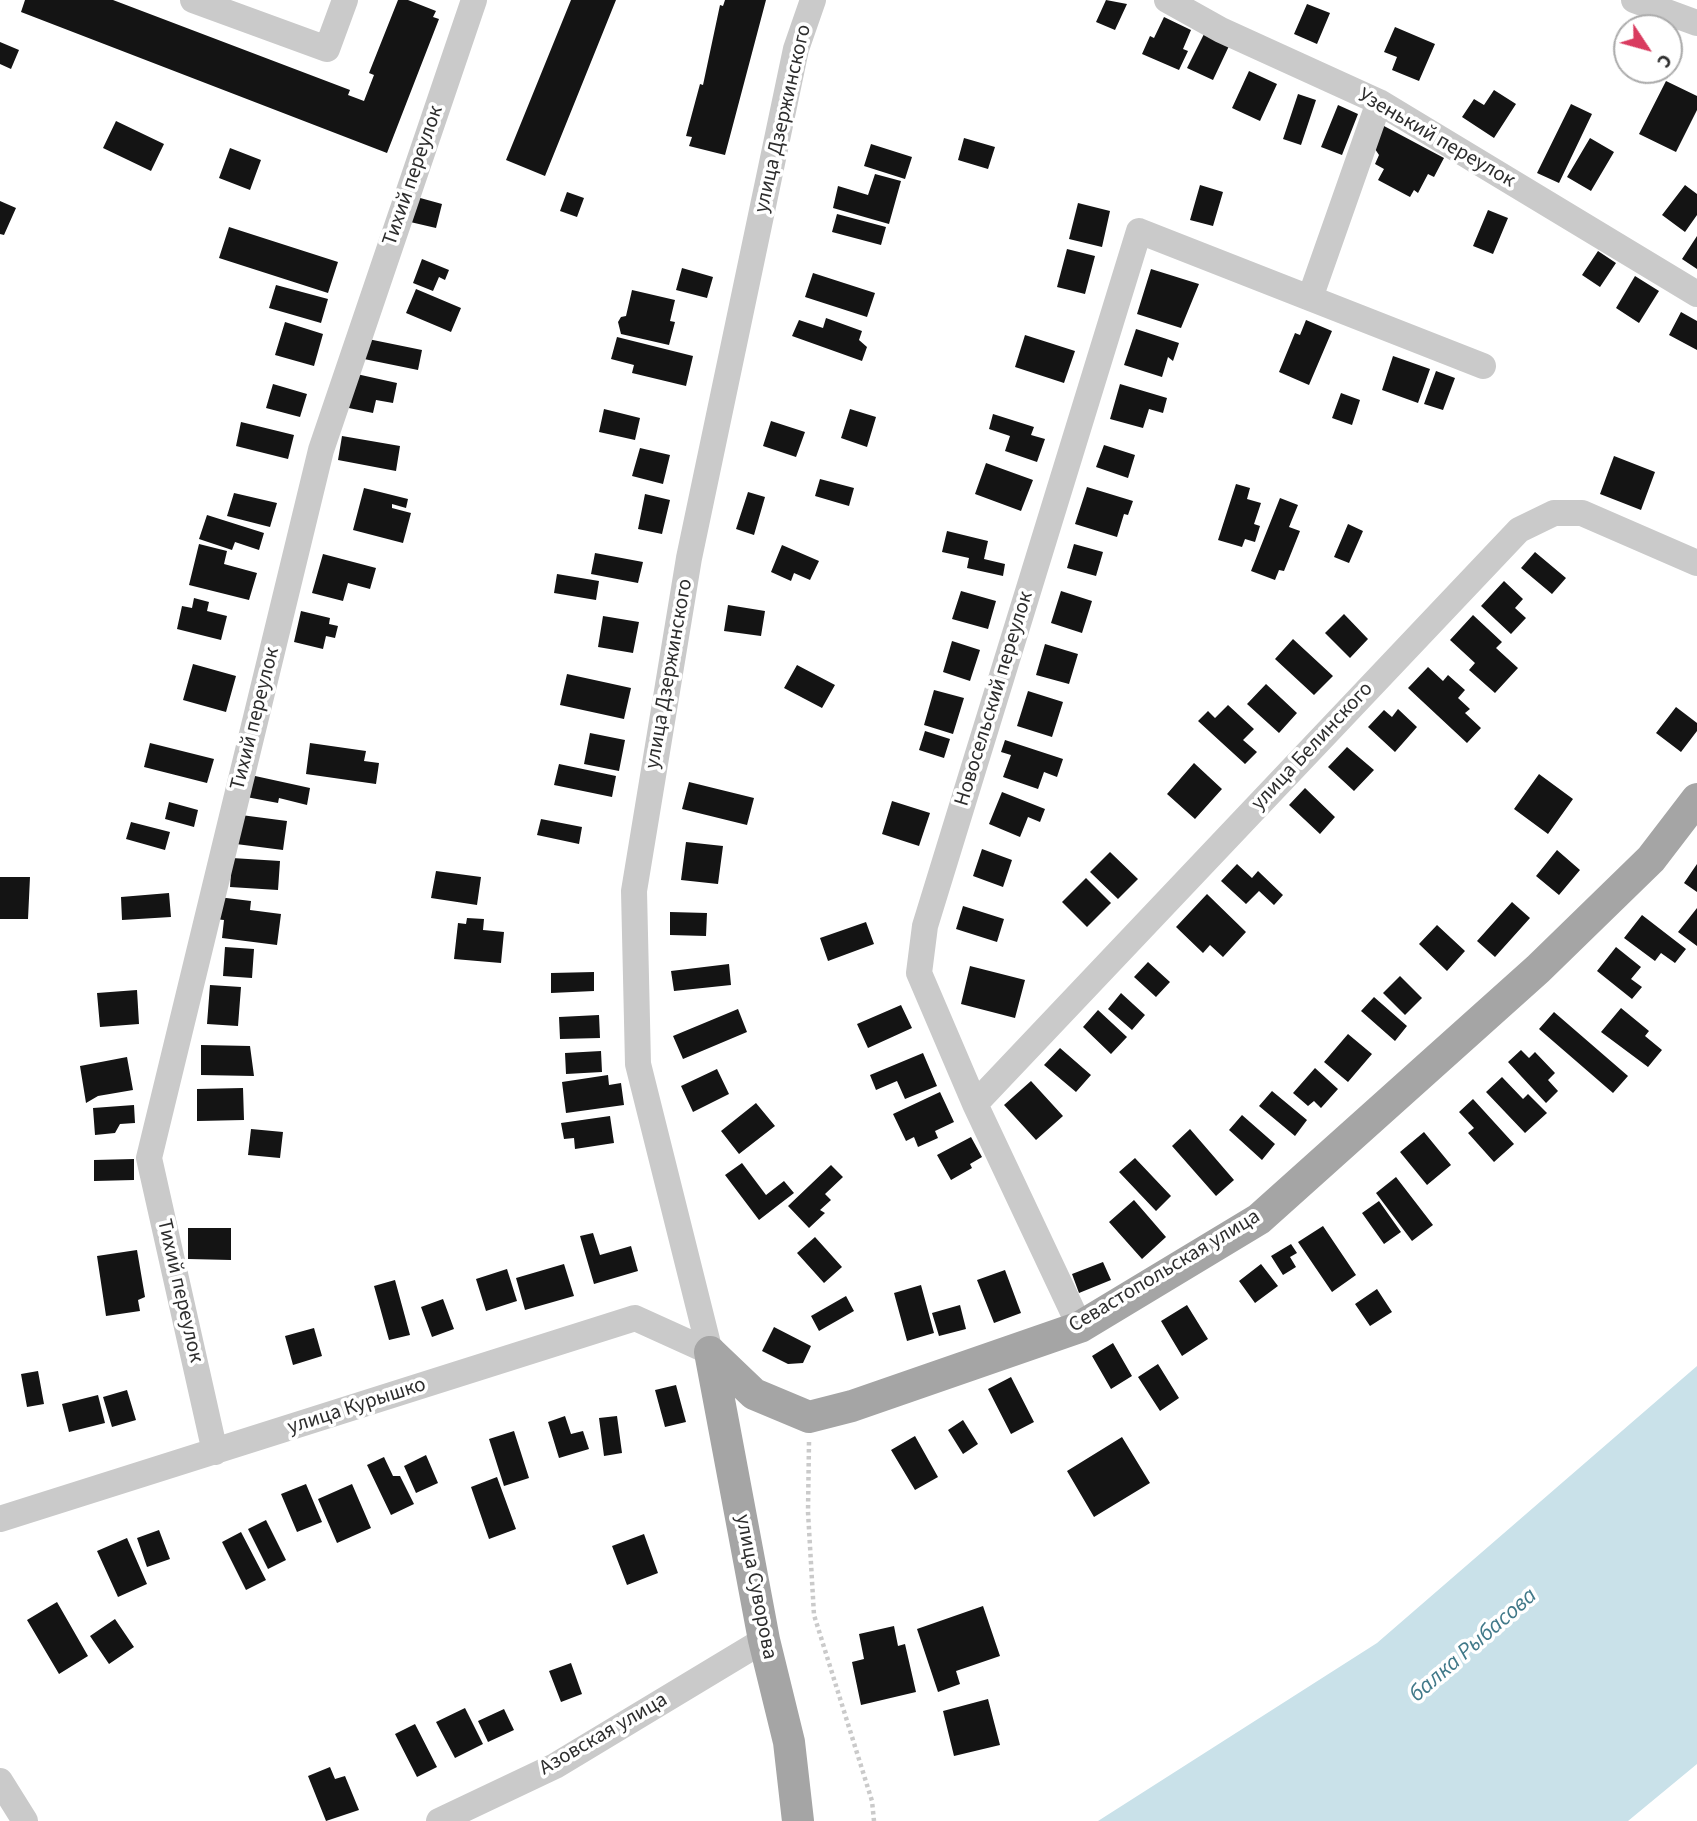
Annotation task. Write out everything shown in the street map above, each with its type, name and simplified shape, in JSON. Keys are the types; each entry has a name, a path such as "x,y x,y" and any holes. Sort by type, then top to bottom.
{"main road":[{"name":"Севастопольская улица","path":"809,1417 852,1406 1080,1326 1259,1219 1538,970 1651,859 1697,799"},
{"path":"710,1352 754,1394 809,1417"},
{"name":"улица Суворова","path":"710,1352 764,1640 789,1742 798,1821"}],"street":[{"path":"193,0 327,49 345,0"},
{"name":"Тихий переулок","path":"215,1451 149,1158 321,450 474,0"},
{"name":"улица Дзержинского","path":"710,1352 638,1064 634,891 689,558 796,49 813,0"},
{"name":"Узенький переулок","path":"1167,0 1221,30 1379,103 1697,294"},
{"path":"1634,0 1697,23"},
{"path":"1311,298 1379,103"},
{"name":"Новосельский переулок","path":"1080,1326 975,1104 919,973 925,926 1139,231 1483,366"},
{"name":"улица Белинского","path":"975,1104 1519,530 1554,513 1582,513 1697,563"},
{"name":"улица Курышко","path":"0,1519 635,1318 710,1352"},
{"name":"Азовская улица","path":"439,1821 555,1766 764,1640"},
{"path":"0,1781 25,1821"}],"path":[{"path":"809,1417 808,1512 814,1615 872,1801 874,1821"}],"water":[{"name":"балка Рыбасова","path":"1697,1366 1697,1764 1628,1821 1098,1821 1377,1643"}],"building":[{"path":"25,0 113,0 350,90 348,95 364,101 374,75 369,73 398,0 408,0 436,11 433,17 439,19 387,153 21,12"},
{"path":"571,0 616,0 545,176 506,160"},
{"path":"725,0 766,0 725,155 689,146 692,137 686,136 700,84 703,85 720,5 723,6"},
{"path":"1106,0 1127,4 1115,30 1096,22"},
{"path":"1307,4 1330,13 1317,44 1294,34"},
{"path":"1164,17 1191,30 1183,49 1188,51 1179,70 1142,54 1150,36 1154,38"},
{"path":"1395,27 1435,44 1419,81 1392,70 1397,57 1384,52"},
{"path":"1204,34 1229,46 1213,80 1187,68"},
{"path":"0,42 19,50 11,69 0,64"},
{"path":"1249,71 1277,84 1260,121 1232,108"},
{"path":"1664,84 1672,84 1697,96 1697,110 1676,152 1639,134"},
{"path":"1494,90 1516,104 1494,138 1462,117 1474,99 1484,105"},
{"path":"1298,94 1316,100 1301,145 1283,139"},
{"path":"1571,104 1592,114 1559,183 1537,173"},
{"path":"1338,105 1358,114 1342,155 1321,147"},
{"path":"116,121 164,144 151,171 103,148"},
{"path":"1384,126 1444,158 1434,177 1428,174 1418,193 1414,190 1410,197 1378,180 1384,169 1375,164 1379,155 1373,146"},
{"path":"964,138 995,147 988,169 958,160"},
{"path":"1590,138 1614,152 1591,191 1567,177"},
{"path":"871,144 912,157 905,179 864,166"},
{"path":"230,148 261,160 250,190 219,178"},
{"path":"875,174 901,181 889,224 833,208 838,186 868,195"},
{"path":"1200,185 1223,192 1213,226 1190,220"},
{"path":"1685,185 1697,194 1697,215 1685,232 1662,215"},
{"path":"567,192 584,198 577,217 560,211"},
{"path":"413,196 442,204 436,228 406,221"},
{"path":"0,201 16,208 4,235 0,234"},
{"path":"1078,203 1110,211 1102,247 1069,239"},
{"path":"1488,210 1508,218 1493,254 1473,246"},
{"path":"837,214 886,227 881,245 832,232"},
{"path":"229,227 338,262 328,293 219,258"},
{"path":"1697,236 1697,269 1682,259"},
{"path":"1067,249 1095,256 1085,294 1057,287"},
{"path":"1598,251 1616,263 1600,287 1582,275"},
{"path":"422,259 449,270 445,280 439,277 433,291 413,283"},
{"path":"682,268 713,277 707,298 676,290"},
{"path":"1151,269 1199,284 1181,328 1137,314"},
{"path":"813,273 875,293 867,317 805,297"},
{"path":"1635,276 1659,291 1639,323 1616,308"},
{"path":"276,285 328,299 321,323 269,308"},
{"path":"416,289 461,308 451,332 406,313"},
{"path":"632,290 675,300 670,321 675,322 669,345 621,334 618,322 621,317 626,316"},
{"path":"1681,312 1697,321 1697,350 1669,335"},
{"path":"826,318 862,331 859,340 867,347 862,361 792,336 799,320 823,328"},
{"path":"1306,320 1332,331 1309,385 1279,372 1295,333 1300,335"},
{"path":"285,322 323,334 314,366 275,355"},
{"path":"1136,329 1179,343 1173,361 1168,357 1162,377 1124,365"},
{"path":"1025,335 1075,351 1064,383 1015,367"},
{"path":"617,337 693,356 686,386 632,373 634,365 611,359"},
{"path":"368,339 422,350 418,370 364,359"},
{"path":"1393,356 1430,369 1418,403 1382,390"},
{"path":"1436,371 1455,378 1443,410 1424,404"},
{"path":"352,373 397,383 393,403 376,400 373,413 344,407"},
{"path":"273,384 307,394 300,417 266,408"},
{"path":"1120,384 1167,398 1163,413 1149,409 1143,428 1110,419"},
{"path":"1341,393 1360,400 1352,425 1332,418"},
{"path":"604,409 640,418 635,440 599,432"},
{"path":"850,409 876,417 867,447 841,438"},
{"path":"993,414 1034,427 1031,435 1045,439 1037,462 1005,451 1010,436 989,429"},
{"path":"771,421 805,432 796,457 763,446"},
{"path":"241,422 294,435 288,459 236,446"},
{"path":"342,436 400,446 396,471 338,460"},
{"path":"1104,445 1135,455 1128,478 1096,467"},
{"path":"640,448 670,455 663,484 632,476"},
{"path":"1614,456 1655,472 1641,510 1600,494"},
{"path":"986,463 1033,480 1021,511 975,494"},
{"path":"820,479 854,488 849,506 815,496"},
{"path":"1236,484 1250,488 1247,499 1261,503 1254,524 1260,526 1255,542 1245,539 1242,547 1218,540"},
{"path":"1087,487 1133,501 1128,515 1124,514 1117,537 1075,524"},
{"path":"364,488 408,499 406,508 392,504 392,508 411,513 403,543 353,530"},
{"path":"748,492 765,497 754,535 736,529"},
{"path":"234,493 277,503 270,527 227,516"},
{"path":"645,494 670,500 662,534 638,529"},
{"path":"1280,498 1298,505 1289,527 1300,531 1284,571 1279,570 1275,580 1251,571"},
{"path":"207,515 264,533 259,550 235,542 232,550 199,539"},
{"path":"1348,524 1363,531 1349,563 1334,557"},
{"path":"947,531 988,541 984,559 1005,564 1003,576 967,568 969,558 942,552"},
{"path":"199,544 227,551 224,564 257,573 249,600 189,585"},
{"path":"1074,544 1103,552 1096,576 1067,568"},
{"path":"782,545 819,561 810,580 794,573 791,581 771,572"},
{"path":"1535,552 1566,578 1552,594 1521,568"},
{"path":"595,553 643,562 638,583 591,574"},
{"path":"323,554 376,568 370,589 348,583 343,601 312,593"},
{"path":"557,574 599,581 596,600 554,593"},
{"path":"1504,581 1523,599 1515,608 1526,618 1511,634 1481,606"},
{"path":"961,591 996,601 988,629 952,619"},
{"path":"1061,591 1092,601 1082,633 1051,623"},
{"path":"194,598 209,602 207,611 227,616 221,640 177,629 182,606 192,608"},
{"path":"728,605 765,611 761,636 724,631"},
{"path":"301,611 330,618 329,624 338,626 335,638 326,636 323,649 294,642"},
{"path":"1344,614 1368,639 1350,658 1325,633"},
{"path":"1473,615 1502,642 1496,648 1518,668 1495,693 1469,670 1475,663 1450,640"},
{"path":"603,616 639,622 633,653 598,647"},
{"path":"1293,639 1333,676 1314,695 1275,659"},
{"path":"952,641 980,650 970,681 943,672"},
{"path":"1045,644 1078,654 1069,684 1036,675"},
{"path":"193,664 236,676 226,712 183,700"},
{"path":"797,665 835,685 822,708 784,688"},
{"path":"1428,667 1443,681 1448,675 1465,690 1458,698 1470,709 1465,713 1481,728 1467,743 1408,688"},
{"path":"567,674 631,688 624,719 560,705"},
{"path":"1266,684 1297,713 1279,733 1247,704"},
{"path":"934,690 964,698 953,734 924,725"},
{"path":"1028,691 1063,702 1052,737 1017,726"},
{"path":"1228,705 1254,729 1243,740 1257,752 1245,764 1198,721 1208,711 1215,718"},
{"path":"1676,707 1697,723 1697,731 1681,752 1656,733"},
{"path":"1398,709 1417,727 1395,752 1368,727 1384,710 1392,717"},
{"path":"925,731 950,739 944,758 919,750"},
{"path":"590,733 625,740 619,771 584,764"},
{"path":"1005,740 1063,759 1057,777 1044,772 1038,789 1003,777 1011,755 1001,752"},
{"path":"150,743 214,759 207,783 144,767"},
{"path":"310,743 366,751 364,761 379,763 376,784 306,774"},
{"path":"1347,747 1374,770 1354,791 1328,767"},
{"path":"1194,763 1222,789 1195,819 1167,794"},
{"path":"559,764 616,776 612,797 554,785"},
{"path":"246,774 310,788 307,805 279,798 278,803 241,796"},
{"path":"1539,774 1573,799 1548,834 1514,809"},
{"path":"689,782 754,798 747,825 682,809"},
{"path":"1305,788 1335,817 1320,834 1289,805"},
{"path":"1002,792 1045,809 1040,822 1028,817 1020,837 989,824"},
{"path":"892,801 930,813 919,846 882,834"},
{"path":"169,802 198,810 194,827 165,819"},
{"path":"241,815 287,821 283,850 236,844"},
{"path":"541,819 582,827 579,844 537,835"},
{"path":"131,822 170,832 165,850 126,839"},
{"path":"686,842 723,846 718,884 681,880"},
{"path":"982,849 1012,860 1003,887 973,876"},
{"path":"1557,850 1580,870 1559,895 1536,876"},
{"path":"1110,852 1138,879 1118,899 1090,872"},
{"path":"232,858 280,861 278,890 230,887"},
{"path":"1237,864 1252,878 1258,871 1283,895 1274,905 1259,891 1246,904 1221,881"},
{"path":"1697,864 1697,892 1684,883"},
{"path":"436,871 481,877 477,905 431,898"},
{"path":"0,877 30,877 28,919 0,919"},
{"path":"1086,878 1111,903 1087,927 1062,902"},
{"path":"169,893 171,917 122,920 121,897"},
{"path":"1207,894 1246,932 1223,957 1210,945 1203,953 1176,927"},
{"path":"218,897 251,901 250,910 281,914 277,945 222,938 224,920 215,919"},
{"path":"1512,902 1530,918 1495,957 1477,941"},
{"path":"963,906 1004,919 997,942 956,929"},
{"path":"1697,908 1697,946 1678,932"},
{"path":"670,912 707,913 706,936 670,935"},
{"path":"1642,915 1686,949 1675,963 1661,953 1655,961 1624,938"},
{"path":"467,918 484,919 483,930 504,932 501,963 454,959 458,923 466,924"},
{"path":"866,922 874,944 828,961 820,938"},
{"path":"1437,925 1465,951 1447,971 1419,944"},
{"path":"225,947 254,949 252,978 223,976"},
{"path":"1616,947 1641,967 1631,979 1642,987 1632,999 1597,971"},
{"path":"1148,962 1170,982 1156,997 1134,977"},
{"path":"729,964 731,985 674,991 671,971"},
{"path":"970,966 1025,980 1015,1018 961,1004"},
{"path":"594,972 594,991 551,993 551,973"},
{"path":"1400,976 1422,998 1405,1015 1383,993"},
{"path":"210,985 241,987 238,1026 207,1024"},
{"path":"137,990 139,1024 100,1027 97,993"},
{"path":"1121,993 1145,1015 1132,1030 1108,1009"},
{"path":"1374,997 1407,1026 1395,1041 1361,1011"},
{"path":"901,1005 912,1028 868,1048 857,1024"},
{"path":"1621,1008 1649,1031 1645,1036 1662,1050 1648,1067 1601,1032"},
{"path":"738,1009 747,1032 683,1059 673,1036"},
{"path":"1098,1010 1127,1037 1111,1054 1083,1027"},
{"path":"1554,1012 1628,1076 1613,1093 1539,1029"},
{"path":"599,1015 600,1038 560,1039 559,1017"},
{"path":"1348,1034 1372,1054 1348,1082 1324,1062"},
{"path":"201,1045 250,1046 254,1076 201,1075"},
{"path":"1060,1048 1091,1075 1076,1092 1044,1065"},
{"path":"1521,1050 1529,1058 1535,1052 1555,1073 1548,1080 1558,1091 1546,1103 1508,1062"},
{"path":"601,1051 602,1072 566,1074 565,1053"},
{"path":"923,1053 937,1086 905,1099 897,1081 876,1090 870,1075"},
{"path":"127,1057 133,1090 98,1096 86,1103 80,1066"},
{"path":"1315,1068 1338,1089 1321,1108 1314,1101 1308,1106 1293,1093"},
{"path":"717,1069 729,1094 693,1112 681,1086"},
{"path":"608,1075 609,1085 621,1083 624,1105 566,1113 562,1082"},
{"path":"1502,1077 1523,1099 1528,1094 1547,1113 1525,1133 1486,1092"},
{"path":"1031,1081 1063,1116 1036,1140 1004,1105"},
{"path":"243,1088 244,1120 197,1121 197,1089"},
{"path":"1272,1091 1307,1120 1295,1136 1259,1106"},
{"path":"940,1092 954,1122 935,1131 938,1138 918,1147 914,1137 906,1141 893,1114"},
{"path":"1473,1099 1514,1144 1494,1162 1468,1133 1474,1128 1459,1112"},
{"path":"756,1103 775,1126 739,1154 721,1131"},
{"path":"134,1105 135,1123 120,1124 115,1133 95,1135 93,1108"},
{"path":"1242,1115 1275,1144 1262,1160 1229,1130"},
{"path":"610,1116 614,1143 575,1149 574,1138 564,1139 561,1123"},
{"path":"251,1129 283,1132 280,1158 248,1155"},
{"path":"1190,1129 1234,1180 1216,1196 1172,1146"},
{"path":"1424,1132 1451,1165 1427,1185 1400,1152"},
{"path":"971,1137 982,1157 970,1164 972,1168 951,1180 937,1155"},
{"path":"1135,1158 1171,1196 1156,1211 1119,1172"},
{"path":"134,1159 134,1180 94,1181 94,1160"},
{"path":"742,1163 766,1195 784,1181 794,1193 759,1220 725,1175"},
{"path":"831,1165 843,1177 825,1194 831,1200 820,1210 825,1213 809,1228 788,1206"},
{"path":"1396,1177 1433,1225 1412,1241 1376,1193"},
{"path":"1134,1200 1166,1237 1142,1259 1109,1222"},
{"path":"1379,1201 1401,1232 1384,1244 1362,1213"},
{"path":"1323,1226 1356,1275 1332,1292 1298,1242"},
{"path":"188,1228 231,1228 231,1260 188,1259"},
{"path":"593,1233 600,1255 631,1246 638,1271 594,1284 580,1236"},
{"path":"815,1237 842,1267 824,1283 797,1253"},
{"path":"1291,1244 1297,1253 1290,1257 1296,1267 1283,1275 1271,1256"},
{"path":"137,1250 145,1297 138,1300 140,1311 106,1316 97,1256"},
{"path":"1103,1262 1111,1280 1079,1293 1072,1274"},
{"path":"564,1264 574,1296 525,1310 516,1278"},
{"path":"1261,1264 1278,1286 1255,1303 1239,1281"},
{"path":"507,1269 517,1301 486,1311 476,1279"},
{"path":"1005,1270 1021,1313 994,1323 977,1280"},
{"path":"395,1280 410,1335 389,1340 374,1286"},
{"path":"921,1285 934,1333 907,1341 894,1293"},
{"path":"1377,1289 1392,1312 1370,1326 1355,1304"},
{"path":"846,1296 854,1311 819,1331 811,1316"},
{"path":"443,1299 454,1329 432,1337 421,1307"},
{"path":"960,1305 966,1329 939,1336 932,1313"},
{"path":"1187,1305 1208,1339 1182,1356 1161,1321"},
{"path":"774,1327 811,1346 803,1363 788,1364 762,1351"},
{"path":"314,1328 322,1356 293,1365 285,1336"},
{"path":"1113,1343 1132,1376 1111,1389 1092,1356"},
{"path":"1158,1364 1179,1398 1160,1411 1138,1377"},
{"path":"38,1371 44,1404 27,1407 21,1374"},
{"path":"1011,1377 1034,1422 1011,1434 988,1389"},
{"path":"676,1385 686,1422 665,1427 655,1390"},
{"path":"127,1390 136,1420 112,1427 103,1397"},
{"path":"98,1395 105,1423 69,1432 62,1404"},
{"path":"565,1416 571,1434 583,1431 589,1449 559,1458 548,1422"},
{"path":"617,1416 622,1453 604,1456 599,1418"},
{"path":"963,1420 978,1444 963,1454 948,1430"},
{"path":"514,1431 529,1478 504,1486 489,1439"},
{"path":"915,1436 938,1477 915,1490 891,1450"},
{"path":"1122,1437 1150,1483 1094,1517 1067,1471"},
{"path":"426,1455 438,1483 416,1493 404,1466"},
{"path":"384,1457 393,1476 400,1476 414,1504 391,1515 367,1465"},
{"path":"497,1477 516,1529 489,1539 471,1487"},
{"path":"306,1484 322,1522 297,1532 281,1494"},
{"path":"352,1484 371,1528 337,1543 318,1499"},
{"path":"266,1520 286,1560 268,1569 248,1529"},
{"path":"159,1530 170,1559 147,1567 137,1538"},
{"path":"241,1532 266,1580 246,1590 222,1542"},
{"path":"644,1534 658,1573 627,1585 612,1546"},
{"path":"127,1538 147,1584 118,1597 97,1551"},
{"path":"57,1602 88,1656 59,1674 27,1620"},
{"path":"983,1606 1000,1656 956,1671 960,1684 938,1692 917,1629"},
{"path":"115,1619 134,1647 109,1664 90,1636"},
{"path":"894,1626 898,1646 905,1644 916,1692 861,1705 852,1662 864,1659 859,1634"},
{"path":"571,1663 582,1694 561,1702 549,1671"},
{"path":"988,1699 1000,1745 954,1756 943,1711"},
{"path":"465,1708 483,1744 455,1758 436,1722"},
{"path":"504,1709 514,1730 488,1742 478,1721"},
{"path":"415,1724 437,1767 417,1777 395,1734"},
{"path":"330,1767 335,1779 345,1776 359,1810 326,1821 308,1776"}]}
